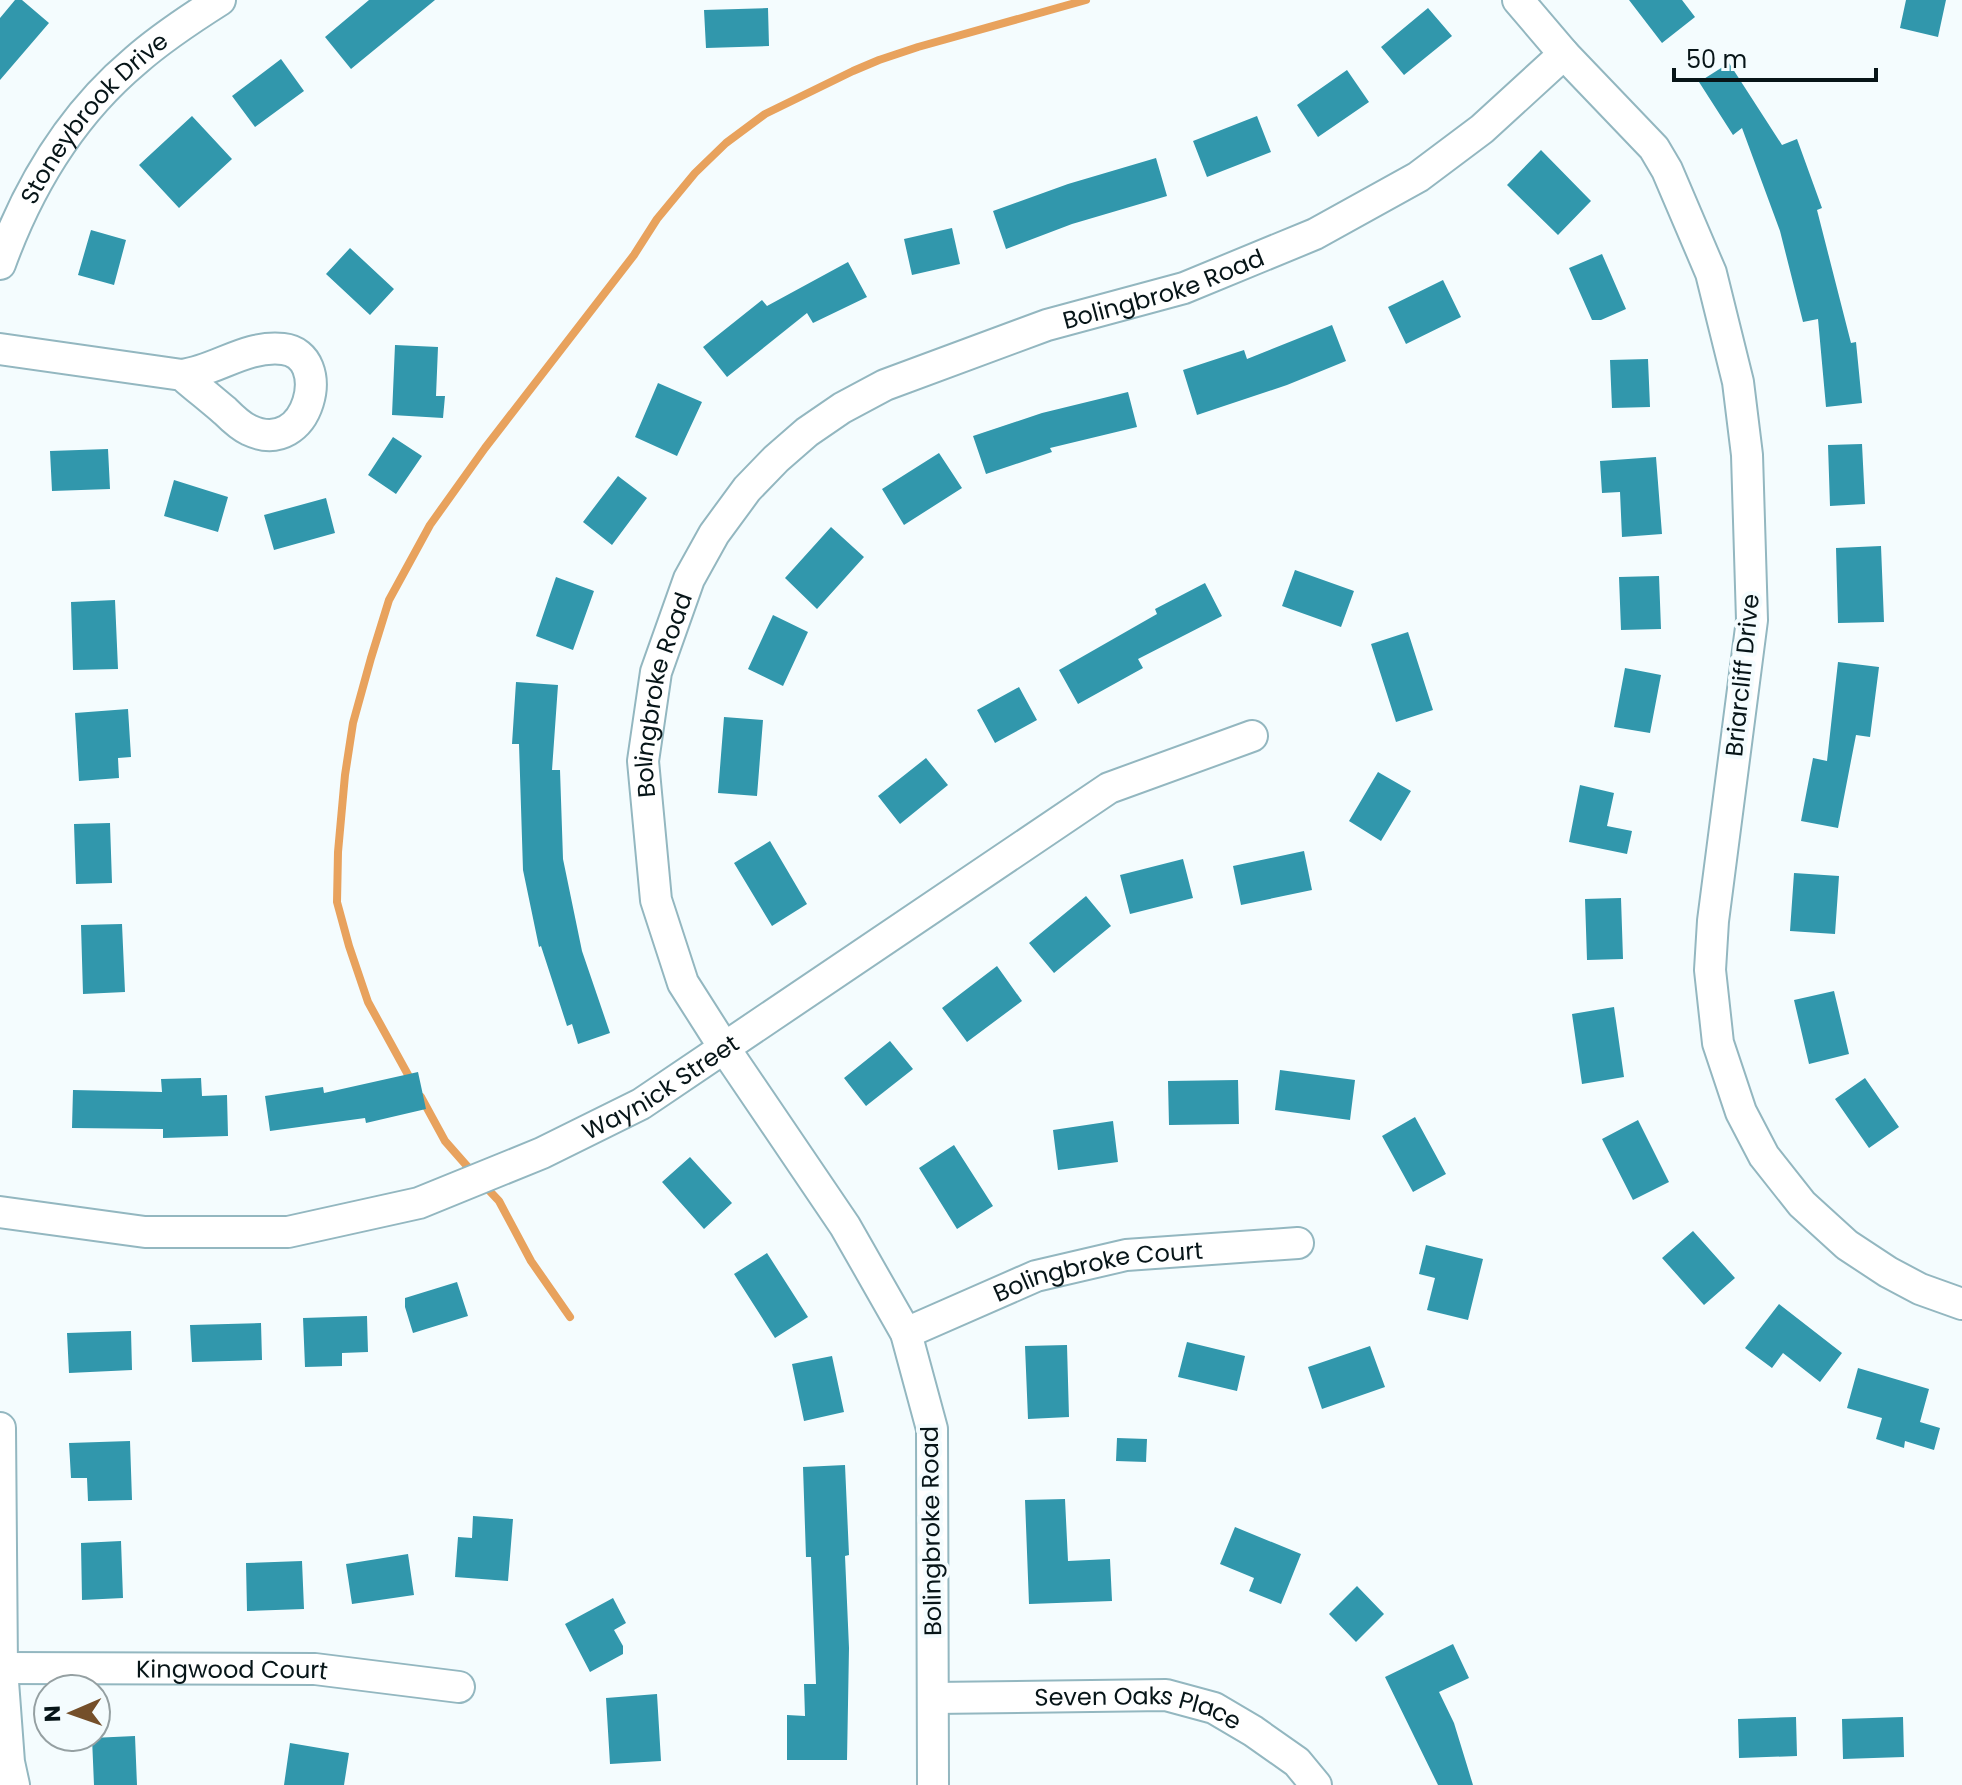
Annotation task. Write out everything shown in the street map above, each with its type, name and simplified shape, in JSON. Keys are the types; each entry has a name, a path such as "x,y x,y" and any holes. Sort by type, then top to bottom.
{"street":[{"name":"Stoneybrook Drive","path":"0,264 13,227 48,162 98,97 161,39 220,0"},
{"name":"Briarcliff Drive","path":"1518,0 1564,54 1654,148 1667,170 1711,273 1738,382 1747,455 1752,620 1713,921 1710,970 1718,1043 1741,1112 1764,1156 1802,1204 1847,1245 1920,1289 1962,1304"},
{"name":"Bolingbroke Road","path":"933,1785 932,1429 906,1333 845,1226 683,983 656,900 643,761 656,672 689,579 714,534 747,489 807,432 842,408 885,385 1047,325 1184,288 1315,234 1418,177 1482,129 1564,54"},
{"path":"0,349 182,375"},
{"name":"Waynick Street","path":"0,1212 145,1232 288,1232 419,1203 542,1153 641,1104 1109,788 1252,736"},
{"name":"Bolingbroke Court","path":"906,1333 1036,1276 1126,1255 1298,1243"},
{"path":"0,1428 2,1668 9,1762 14,1785"},
{"name":"Kingwood Court","path":"2,1668 315,1669 459,1687"},
{"name":"Seven Oaks Place","path":"934,1698 1166,1695 1214,1708 1253,1731 1297,1762 1316,1785"}],"building":[{"path":"15,0 22,0 49,23 0,80 0,18"},
{"path":"369,0 435,0 351,69 325,37"},
{"path":"1629,0 1682,0 1695,17 1662,43"},
{"path":"1906,0 1946,0 1938,37 1900,28"},
{"path":"768,8 769,46 706,48 704,10"},
{"path":"1428,8 1452,36 1404,75 1381,47"},
{"path":"281,59 304,91 255,127 232,96"},
{"path":"1729,63 1782,145 1797,139 1822,208 1817,210 1851,343 1856,342 1862,403 1826,407 1818,319 1803,322 1780,231 1742,128 1733,135 1699,82"},
{"path":"1347,70 1369,102 1318,137 1297,105"},
{"path":"192,116 232,159 179,208 139,165"},
{"path":"1257,116 1271,152 1207,177 1193,141"},
{"path":"1541,150 1591,201 1558,235 1507,185"},
{"path":"1156,158 1167,196 1072,224 1006,249 993,211 1068,184"},
{"path":"952,228 960,264 912,275 904,239"},
{"path":"91,230 126,240 114,285 78,275"},
{"path":"350,248 394,289 370,315 326,274"},
{"path":"1602,254 1626,309 1601,320 1592,320 1569,268"},
{"path":"848,262 867,297 813,323 807,313 727,377 703,347 762,300 767,306"},
{"path":"1443,280 1461,317 1406,344 1388,307"},
{"path":"1332,325 1346,361 1287,385 1197,415 1183,370 1244,350 1247,359"},
{"path":"395,345 438,347 436,396 445,396 443,418 392,415"},
{"path":"1648,359 1650,407 1612,408 1610,360"},
{"path":"658,383 702,402 677,456 635,437"},
{"path":"1128,392 1137,427 1050,448 1052,452 986,474 973,436 1042,413"},
{"path":"393,437 422,456 396,494 368,475"},
{"path":"1862,444 1865,504 1830,506 1828,445"},
{"path":"108,449 110,489 52,491 50,451"},
{"path":"939,453 962,488 904,525 882,489"},
{"path":"1656,457 1662,534 1622,537 1620,492 1602,493 1600,461"},
{"path":"618,476 647,498 612,545 583,522"},
{"path":"174,480 228,497 218,532 164,516"},
{"path":"326,498 335,533 274,550 264,515"},
{"path":"831,527 864,557 817,609 785,578"},
{"path":"1881,546 1884,622 1838,623 1836,548"},
{"path":"1295,570 1354,591 1341,627 1282,606"},
{"path":"1659,576 1661,629 1621,630 1619,577"},
{"path":"556,577 594,591 573,650 536,636"},
{"path":"1205,583 1222,616 1138,659 1143,668 1078,704 1059,670 1157,614 1155,609"},
{"path":"115,600 118,669 73,670 71,602"},
{"path":"773,615 808,632 783,686 748,669"},
{"path":"1408,632 1433,710 1396,722 1371,644"},
{"path":"1838,662 1879,667 1870,737 1856,735 1838,828 1801,821 1813,758 1827,761"},
{"path":"1625,668 1661,675 1650,733 1614,727"},
{"path":"516,682 558,685 552,770 560,770 563,859 582,951 610,1033 578,1044 572,1024 567,1026 539,947 523,870 519,744 512,744"},
{"path":"1019,687 1037,720 995,743 977,710"},
{"path":"128,709 131,757 118,758 119,778 79,781 75,713"},
{"path":"724,717 763,720 757,796 718,793"},
{"path":"926,758 948,785 900,824 878,796"},
{"path":"1378,772 1411,791 1381,841 1349,821"},
{"path":"1580,785 1614,793 1607,826 1632,831 1627,854 1569,842"},
{"path":"110,823 112,883 76,884 74,824"},
{"path":"770,841 807,904 772,926 734,863"},
{"path":"1304,851 1312,890 1241,905 1233,866"},
{"path":"1183,859 1193,898 1130,914 1120,875"},
{"path":"1794,873 1839,876 1835,934 1790,931"},
{"path":"1086,896 1111,926 1054,973 1029,943"},
{"path":"1621,898 1623,959 1587,960 1585,899"},
{"path":"122,924 125,992 83,994 81,925"},
{"path":"997,966 1022,1001 967,1042 942,1008"},
{"path":"1834,991 1849,1054 1809,1064 1794,1000"},
{"path":"1614,1007 1624,1077 1582,1084 1572,1014"},
{"path":"890,1041 913,1069 866,1106 844,1078"},
{"path":"1280,1070 1355,1080 1350,1120 1275,1110"},
{"path":"418,1072 426,1109 366,1123 365,1118 270,1131 265,1096 323,1087 324,1093"},
{"path":"201,1078 202,1096 227,1095 228,1136 163,1138 163,1129 72,1128 73,1090 162,1092 161,1079"},
{"path":"1865,1078 1899,1127 1869,1148 1835,1099"},
{"path":"1238,1080 1239,1124 1169,1125 1168,1081"},
{"path":"1415,1117 1446,1174 1413,1192 1382,1136"},
{"path":"1638,1120 1669,1182 1633,1200 1602,1139"},
{"path":"1113,1121 1118,1162 1058,1170 1053,1130"},
{"path":"954,1145 993,1206 957,1229 919,1168"},
{"path":"690,1157 732,1203 704,1229 662,1182"},
{"path":"1693,1231 1735,1278 1704,1305 1662,1258"},
{"path":"1426,1245 1483,1259 1468,1320 1427,1310 1435,1278 1419,1274"},
{"path":"767,1253 808,1317 775,1338 734,1274"},
{"path":"457,1282 468,1316 413,1333 405,1298"},
{"path":"1779,1304 1842,1353 1820,1382 1783,1353 1772,1368 1745,1348"},
{"path":"367,1316 368,1352 342,1353 342,1366 305,1367 303,1318"},
{"path":"261,1323 262,1360 192,1362 190,1325"},
{"path":"131,1331 132,1370 69,1373 67,1333"},
{"path":"1187,1342 1245,1356 1237,1391 1178,1377"},
{"path":"1067,1345 1069,1417 1028,1419 1025,1346"},
{"path":"1370,1346 1385,1387 1322,1409 1308,1367"},
{"path":"832,1356 844,1412 804,1421 792,1364"},
{"path":"1858,1368 1929,1389 1920,1422 1940,1428 1934,1450 1905,1441 1904,1448 1876,1439 1882,1418 1847,1408"},
{"path":"1117,1438 1147,1439 1146,1462 1116,1461"},
{"path":"130,1441 132,1500 88,1501 87,1478 71,1478 69,1443"},
{"path":"845,1465 849,1555 845,1556 849,1648 847,1760 787,1760 787,1715 805,1716 804,1684 816,1684 811,1557 806,1557 803,1467"},
{"path":"1065,1499 1068,1561 1110,1559 1112,1601 1029,1604 1025,1500"},
{"path":"473,1516 513,1519 508,1581 455,1577 458,1537 472,1538"},
{"path":"1235,1527 1301,1554 1281,1604 1249,1591 1254,1578 1220,1564"},
{"path":"121,1541 123,1598 82,1600 81,1543"},
{"path":"408,1554 414,1595 352,1604 346,1564"},
{"path":"302,1561 304,1609 247,1611 246,1563"},
{"path":"1357,1586 1384,1614 1356,1642 1329,1614"},
{"path":"613,1598 626,1623 614,1630 623,1646 623,1654 590,1672 565,1624"},
{"path":"1453,1644 1469,1678 1439,1692 1454,1723 1473,1785 1438,1785 1385,1677"},
{"path":"657,1694 661,1761 610,1764 606,1698"},
{"path":"1796,1717 1797,1756 1739,1758 1738,1719"},
{"path":"1903,1717 1904,1757 1843,1759 1842,1719"},
{"path":"135,1736 137,1785 94,1785 93,1753 112,1753 112,1737"},
{"path":"290,1743 349,1753 344,1785 284,1785"}],"waterway":[{"path":"412,1082 368,1002 349,946 337,902 338,852 353,723 371,658 389,600 430,525 485,448 634,255 657,219 695,173 726,143 765,114 879,60 1086,0"},
{"path":"421,1097 445,1141 474,1174"},
{"path":"483,1184 499,1201 531,1261 570,1317"}]}
